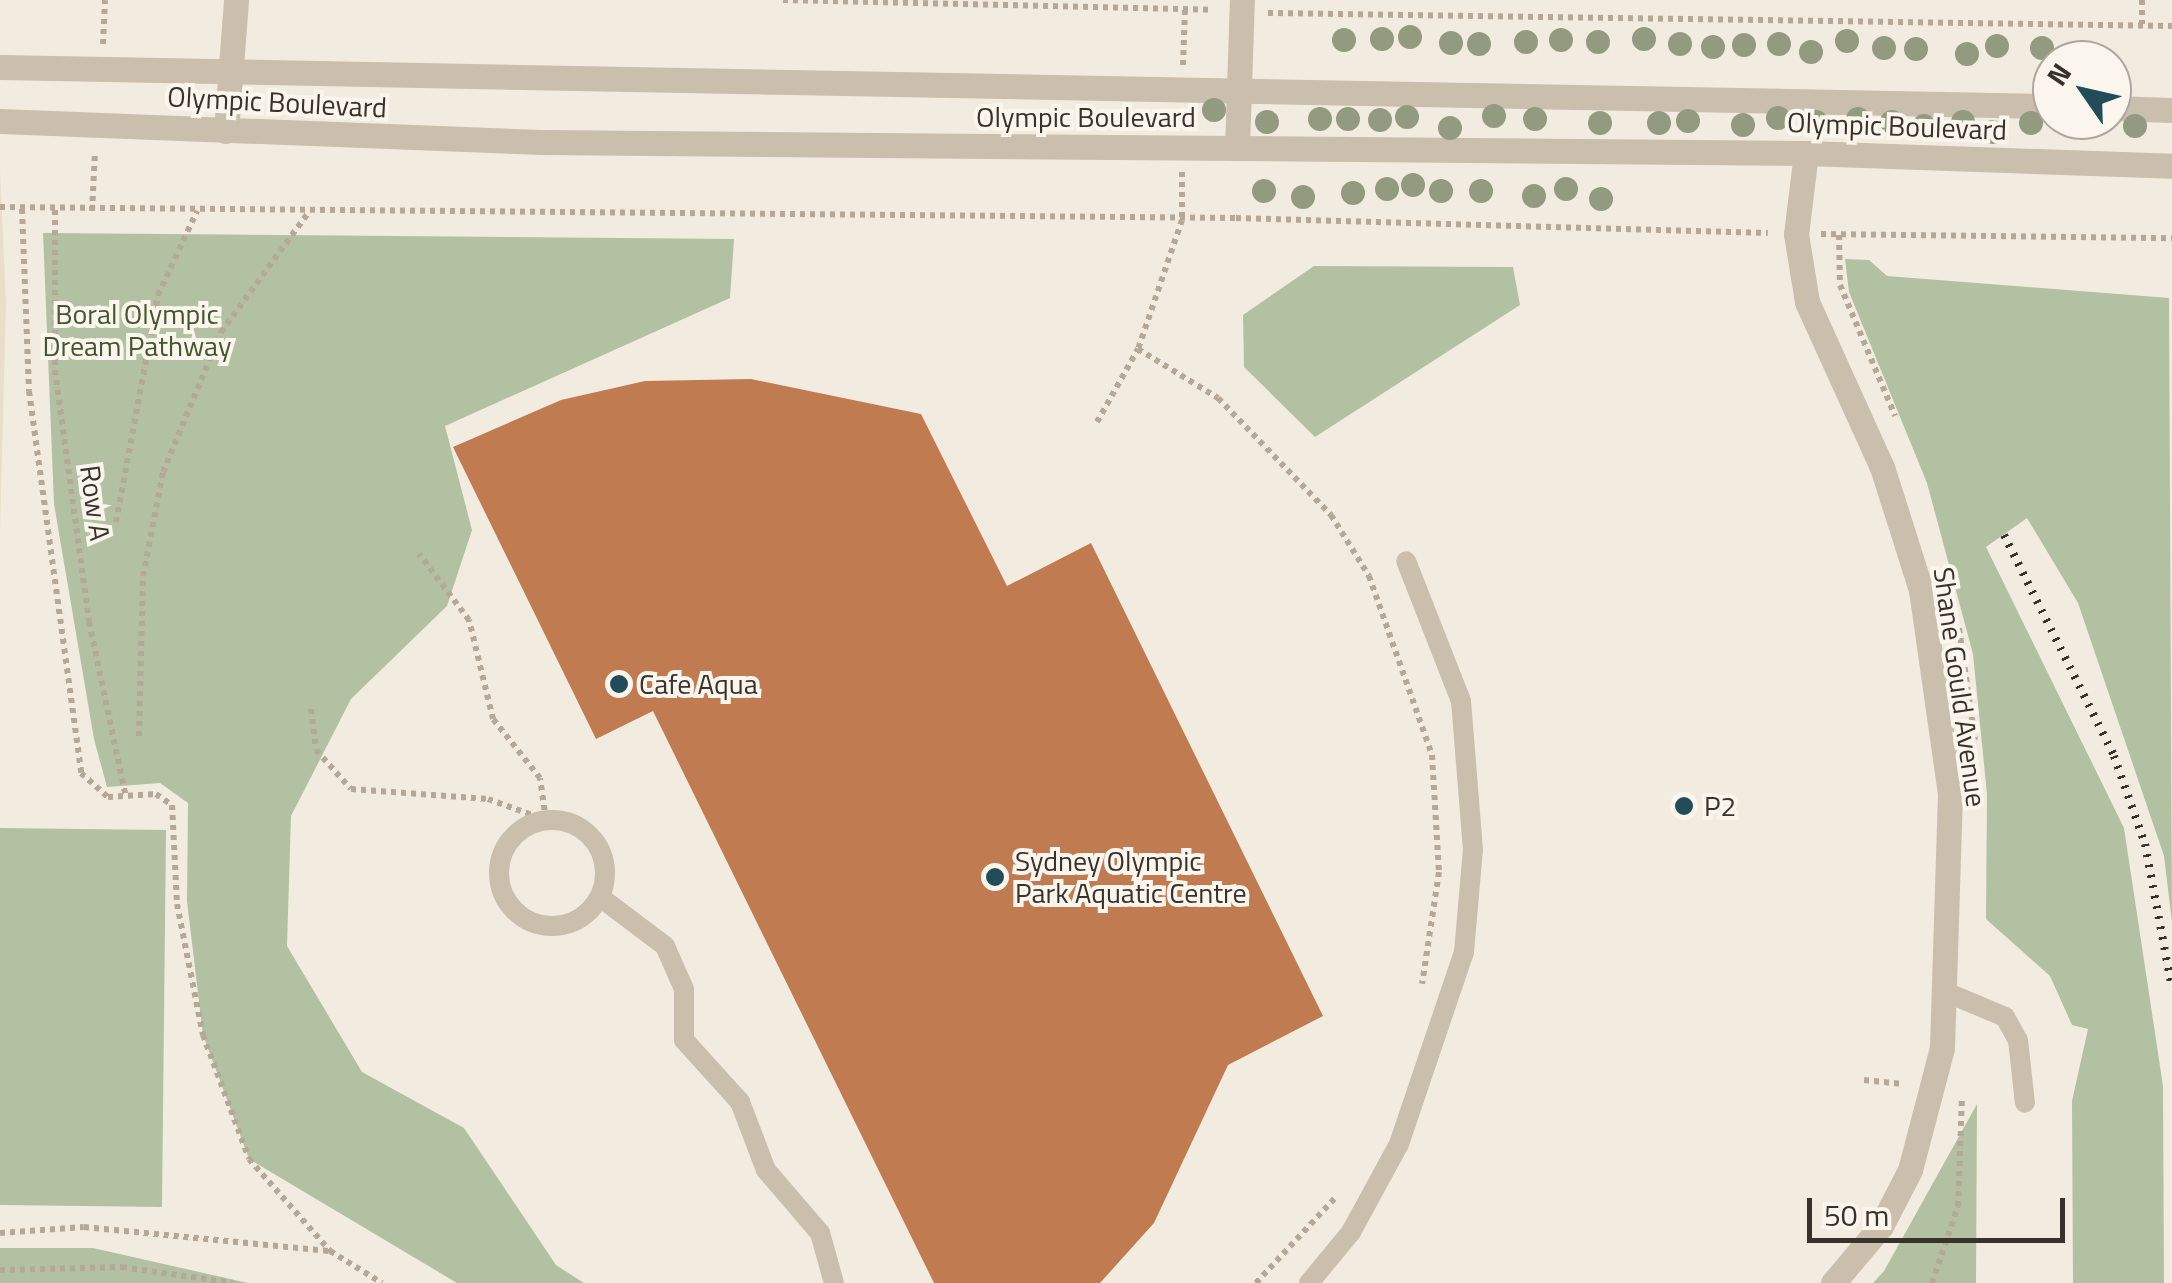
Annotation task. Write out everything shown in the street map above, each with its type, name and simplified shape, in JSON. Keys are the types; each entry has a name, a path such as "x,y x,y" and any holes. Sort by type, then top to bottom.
{"street":[{"path":"226,132 236,0"},
{"path":"1237,148 1244,86 1242,0"},
{"name":"Olympic Boulevard","path":"0,67 229,74 1244,86 2032,106"},
{"path":"2132,109 2172,110"},
{"name":"Olympic Boulevard","path":"0,121 226,132 1237,148 1806,152 2172,166"},
{"name":"Shane Gould Avenue","path":"1806,152 1796,234 1807,302 1882,467 1920,590 1950,793 1948,994 1932,1087 1910,1170 1881,1226 1833,1283"}],"lane":[{"path":"1309,1283 1350,1232 1399,1144 1464,952 1472,850 1461,701 1406,560"},
{"path":"546,820 594,839 605,872 600,897 582,917 548,926 505,900 504,849 546,820"},
{"path":"600,897 665,946 684,989 684,1040 740,1102 766,1170 820,1233 834,1283"},
{"path":"1948,994 2005,1017 2018,1040 2024,1102"}],"path":[{"path":"102,48 105,0"},
{"path":"784,0 1214,10"},
{"path":"2142,0 2142,24"},
{"path":"1183,72 1185,9"},
{"path":"1268,14 2172,26"},
{"path":"92,210 96,142"},
{"path":"1097,422 1138,349 1182,220 1182,166"},
{"path":"0,207 1182,220 2172,238"},
{"path":"22,208 28,391 82,773 108,798 156,794 179,819 176,904 203,1035 249,1159 330,1251 382,1283"},
{"name":"Row A","path":"55,210 55,370 89,622 126,797"},
{"path":"116,522 158,295 197,211"},
{"path":"138,736 143,576 163,472 221,332 308,212"},
{"path":"1138,349 1218,398 1330,515 1392,628 1432,756 1439,872 1418,999"},
{"path":"311,709 316,750 351,789 488,798 546,820 540,778 494,718 470,620 419,554"},
{"path":"1864,1080 1932,1087"},
{"path":"1256,1283 1291,1255 1350,1179"},
{"path":"0,1232 84,1227 330,1251"},
{"path":"0,1270 153,1269 233,1283"}],"green space":[{"name":"Boral Olympic Dream Pathway","path":"43,233 734,239 730,298 445,426 472,530 447,606 351,699 291,816 287,946 362,1072 464,1128 556,1265 584,1283 457,1283 249,1159 203,1035 187,901 188,803 160,783 107,787 94,739 54,504"},
{"path":"1845,259 1869,260 1887,276 2169,298 2172,922 2164,856 2078,603 2027,518 1986,547 2124,828 2163,1086 2164,1283 2073,1283 2072,1101 2088,1029 2072,1025 2050,976 1986,919 1987,794 1973,654 1927,483 1849,292"},
{"path":"1314,266 1513,267 1520,305 1315,437 1244,367 1243,315"},
{"path":"0,828 166,830 162,1207 0,1205"},
{"path":"1977,1104 1976,1283 1873,1283 1884,1271"},
{"path":"0,1248 93,1248 248,1283 0,1283"}],"shaded area":[{"path":"0,170 6,302 0,533"}],"building":[{"name":"Sydney Olympic Park Aquatic Centre","path":"751,379 921,414 1007,586 1091,543 1323,1016 1228,1065 1154,1223 1100,1283 934,1283 653,711 596,739 453,447 561,400 645,381"}],"railway":[{"path":"2004,535 2114,756 2145,844 2172,988"}],"place":[{"name":"Cafe Aqua","path":"619,684"},
{"name":"P2","path":"1684,806"},
{"name":"Sydney Olympic Park Aquatic Centre","path":"995,877"}]}
